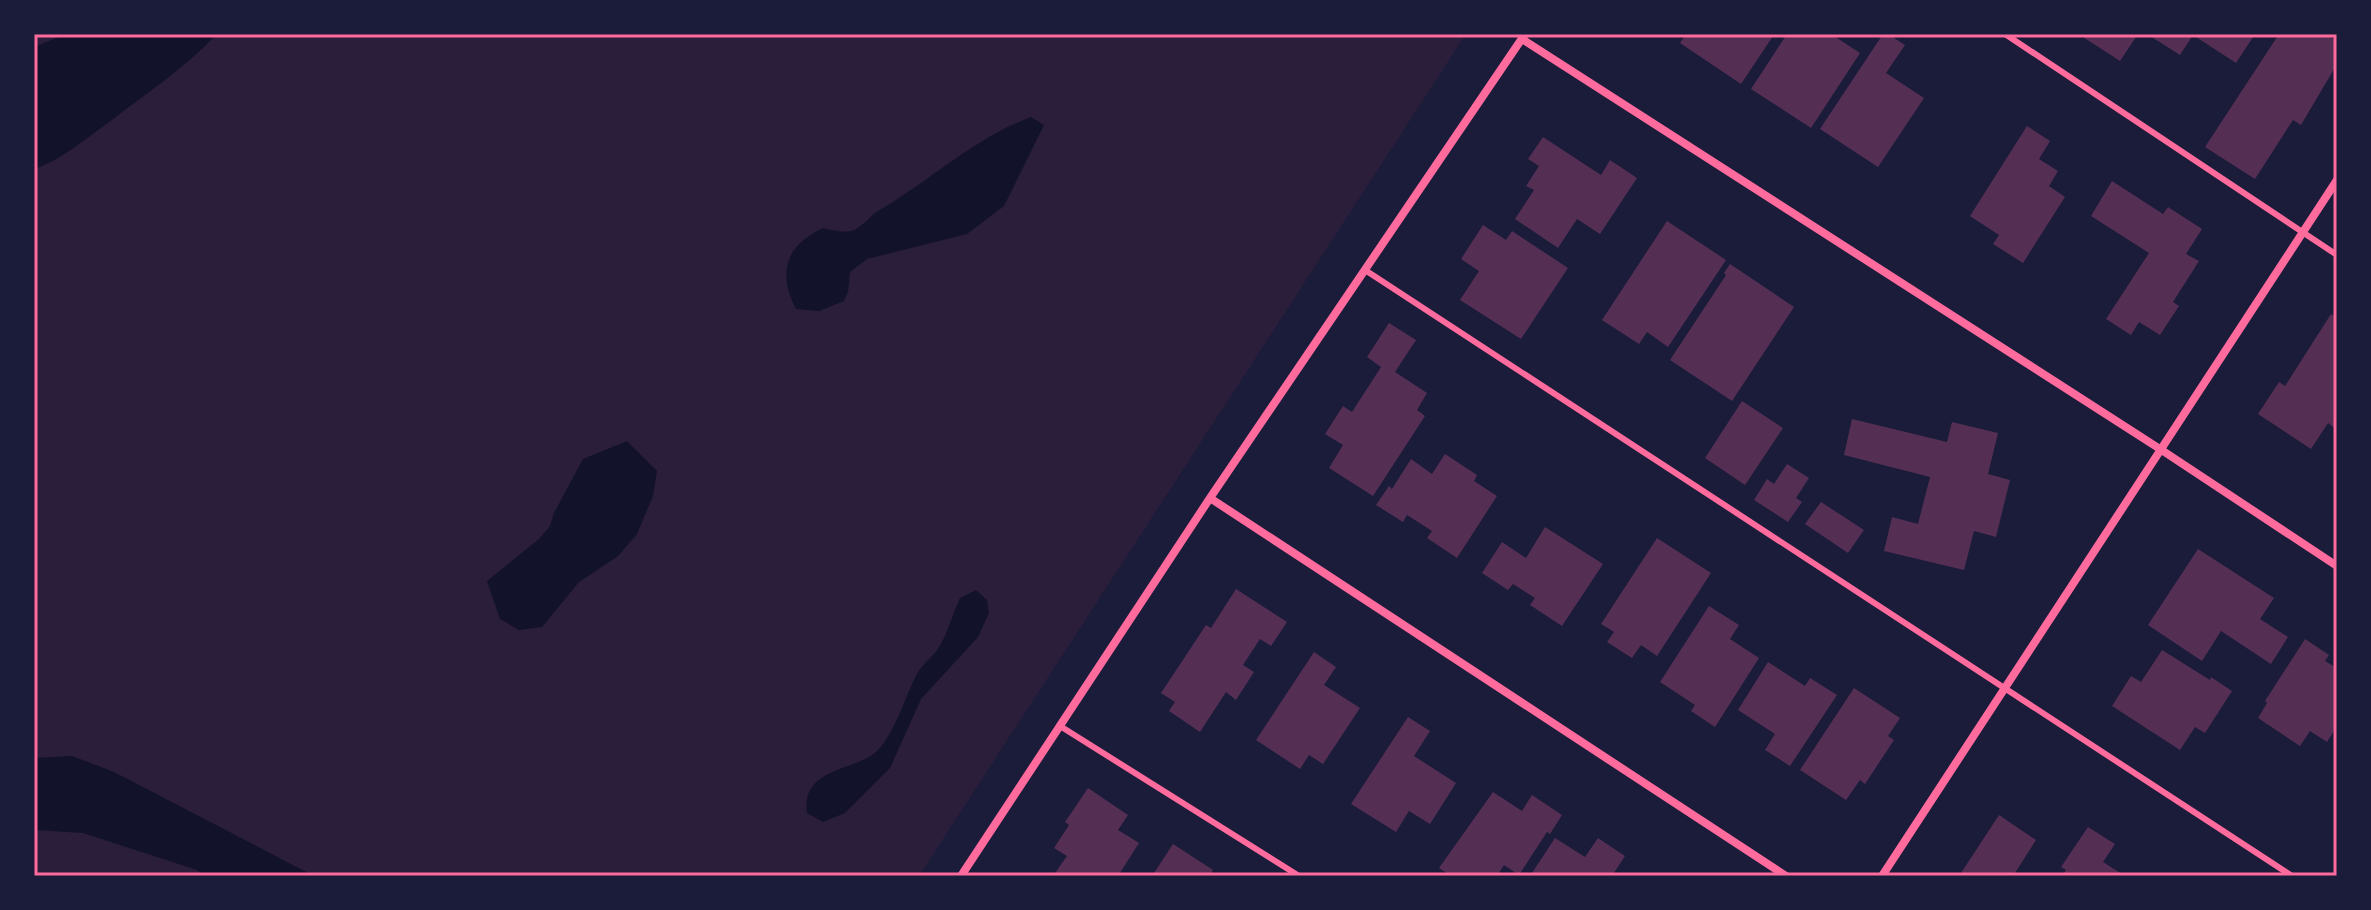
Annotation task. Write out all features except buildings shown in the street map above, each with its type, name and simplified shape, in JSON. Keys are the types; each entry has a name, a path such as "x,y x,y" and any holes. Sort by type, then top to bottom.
{"street":[{"path":"961,876 1210,498 1523,36 2337,566"},
{"path":"1882,876 2337,180"},
{"path":"1210,498 1786,876"}],"lane":[{"path":"2005,34 2337,255"},
{"path":"1365,270 2292,876"},
{"path":"1060,726 1299,876"}],"shaded area":[{"path":"34,34 1466,34 919,876 34,876"},
{"path":"67,34 217,34 180,68 84,141 55,160 34,169 34,47"},
{"path":"1031,117 1044,125 1004,206 967,234 867,259 850,272 844,301 819,311 796,309 790,296 786,272 788,261 800,243 823,228 843,232 857,228 971,148"},
{"path":"627,441 657,471 653,496 637,534 618,556 579,582 542,627 519,630 500,619 487,581 539,539 550,526 583,459"},
{"path":"976,590 987,600 989,613 978,637 921,699 890,768 845,813 823,822 807,813 810,789 817,781 869,757 885,742 918,672 941,643 960,598"},
{"path":"72,756 114,772 314,876 206,876 197,870 83,833 34,830 34,758"}]}
